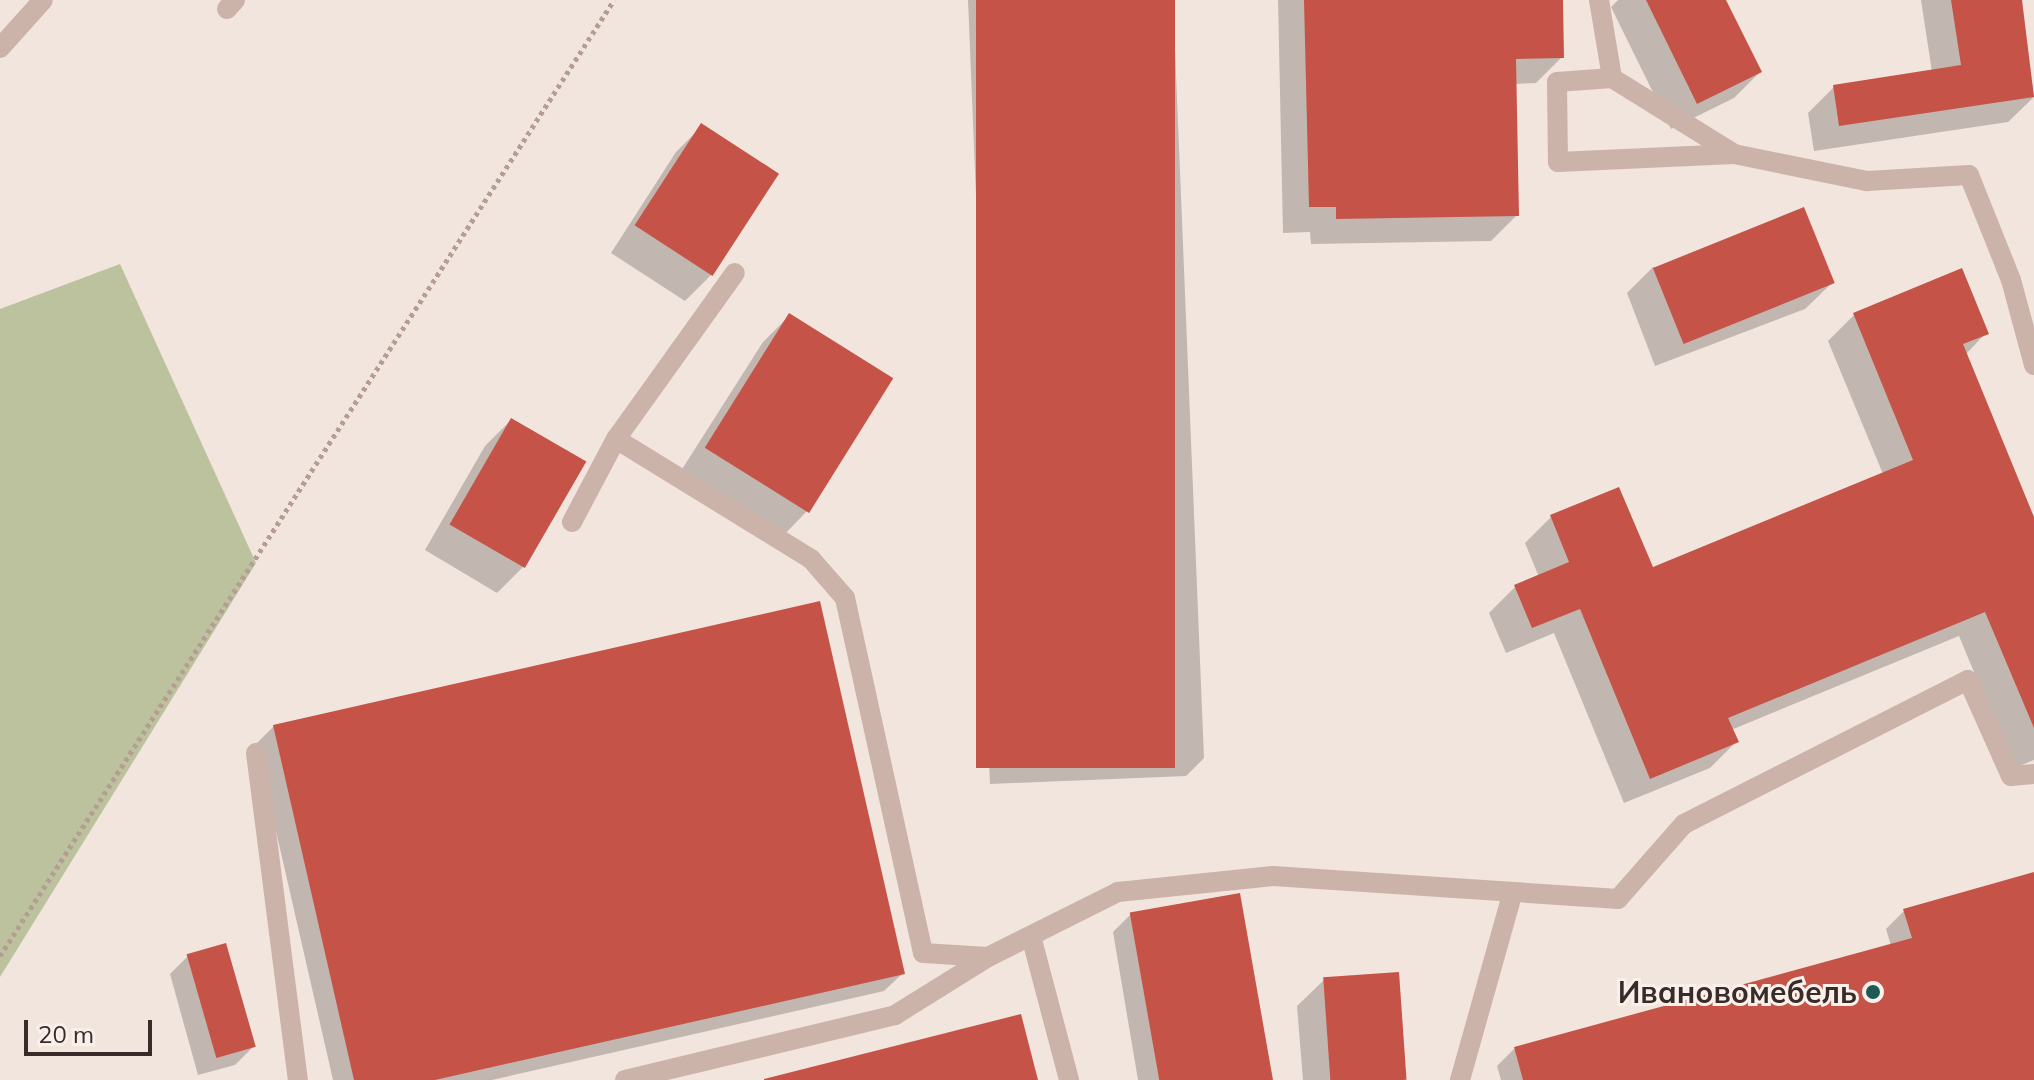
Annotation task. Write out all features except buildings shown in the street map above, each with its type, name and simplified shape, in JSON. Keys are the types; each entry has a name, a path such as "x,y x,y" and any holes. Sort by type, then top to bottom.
{"lane":[{"path":"0,48 43,0"},
{"path":"1599,0 1612,78"},
{"path":"1734,154 1612,78 1557,82 1558,162 1734,154 1867,181 1969,175 2011,280 2034,365"},
{"path":"572,522 616,439 735,273"},
{"path":"616,439 811,559 845,598 923,953 988,957"},
{"path":"625,1080 895,1015 988,957 1118,892 1273,876 1618,899 1684,824 1968,680 2011,776 2034,774"},
{"path":"256,753 298,1080"},
{"path":"1460,1080 1513,892"},
{"path":"1031,936 1069,1080"}],"path":[{"path":"0,956 614,0"}],"green space":[{"path":"120,264 256,563 0,977 0,309"}],"place":[{"name":"Ивановомебель","path":"1873,992"}]}
